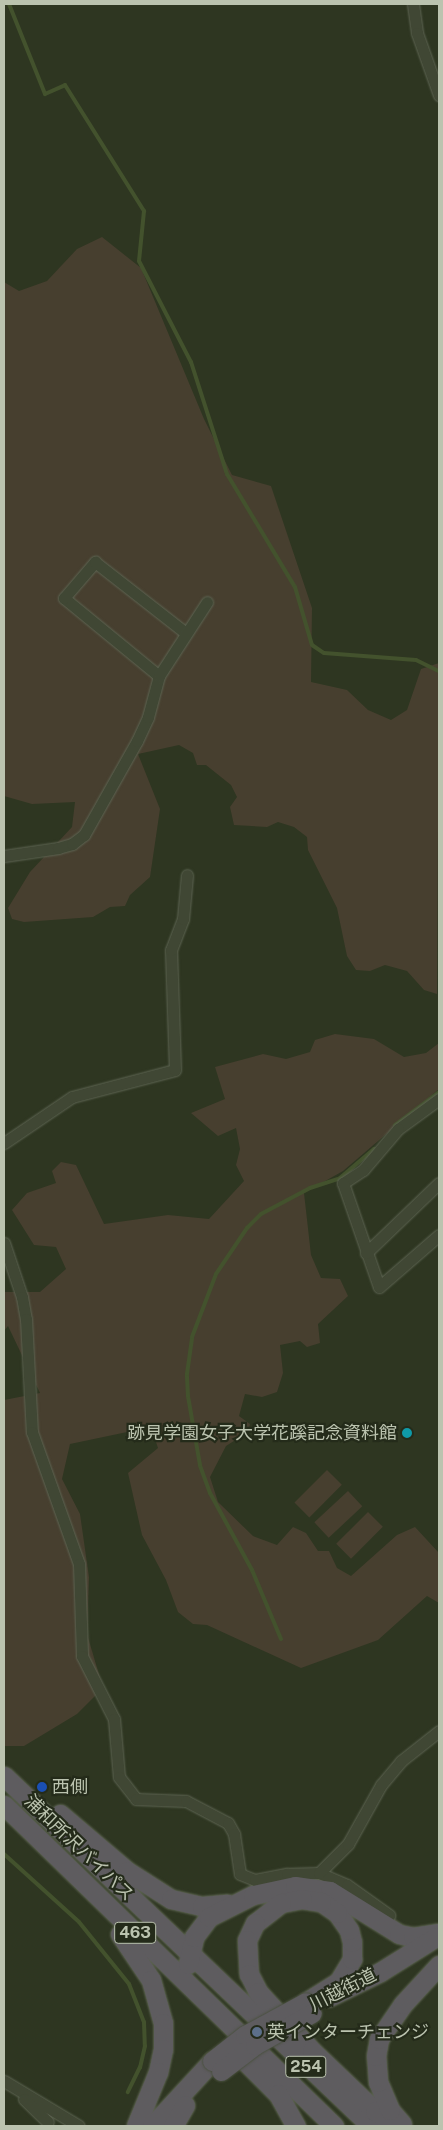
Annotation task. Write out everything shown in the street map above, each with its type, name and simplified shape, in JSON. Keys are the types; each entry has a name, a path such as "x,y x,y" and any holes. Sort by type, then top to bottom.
{"highway":[{"path":"4,1766 127,1871 153,1889 187,1904 232,1903"},
{"name":"浦和所沢バイパス","path":"4,1776 243,2007 371,2126"},
{"path":"4,1806 120,1934 151,1980 163,2023 163,2049 158,2072 136,2126"},
{"name":"浦和所沢バイパス","path":"4,1806 265,2062 334,2126"},
{"path":"265,2062 196,1985 190,1973 189,1954 201,1925 232,1903 271,1890 316,1886 353,1904 399,1934 413,1937 439,1934"},
{"path":"308,2007 340,1981 352,1959 352,1942 349,1930 337,1913 321,1902 302,1899 281,1903 267,1911 255,1923 247,1940 246,1957 249,1974 258,1992 306,2045 375,2111 397,2126"},
{"name":"463","path":"120,1934 278,2094 296,2126"},
{"name":"川越街道","path":"159,2126 192,2088 216,2065 255,2045 308,2007 380,1972 439,1934"},
{"name":"川越街道","path":"308,2007 410,1962 439,1942"},
{"path":"404,2126 390,2110 378,2082 376,2056 380,2039 403,2004 439,1965"},
{"path":"243,2007 270,2040 337,2104 349,2126"},
{"path":"152,2126 216,2065"},
{"name":"川越街道","path":"167,2126 216,2065"},
{"path":"173,2126 185,2105"}],"street":[{"path":"413,4 417,33 439,95"},
{"path":"159,676 64,598 95,562 186,633"},
{"path":"4,856 58,848 72,844 84,835 137,741 148,717 159,676 207,602"},
{"path":"4,1143 72,1097 175,1070 171,950 183,919 187,875"},
{"path":"439,1099 398,1129 363,1170 344,1183 379,1287 439,1234"},
{"path":"366,1253 439,1183"},
{"path":"4,1242 22,1297 26,1319 32,1432 79,1564 82,1577 82,1656 114,1720 118,1777 136,1799 186,1801 228,1823 234,1834 240,1874 255,1880 297,1872 319,1873 347,1885 390,1915"},
{"path":"319,1873 348,1844 381,1785 400,1760 439,1731"},
{"path":"4,2081 48,2122"},
{"path":"4,2081 79,2126"}],"shaded area":[{"path":"102,237 141,268 204,419 232,475 271,486 312,608 311,682 347,690 368,710 391,720 407,710 421,669 439,663 437,994 424,990 407,971 385,965 370,971 356,970 347,956 337,908 308,850 307,837 294,827 278,822 267,827 234,825 230,807 237,797 231,785 206,765 197,765 193,753 179,745 138,754 160,809 150,877 130,895 125,906 110,907 93,917 24,922 12,919 8,908 30,872 72,827 75,802 32,804 4,796 4,282 19,291 47,281 77,249"},
{"path":"335,1034 374,1039 404,1057 426,1053 439,1043 439,1089 343,1171 304,1193 311,1255 321,1278 340,1279 348,1296 318,1324 320,1343 307,1347 300,1341 280,1345 283,1373 277,1392 262,1397 245,1394 239,1416 250,1424 248,1432 226,1446 210,1477 218,1502 253,1536 277,1545 293,1527 306,1533 318,1551 329,1551 337,1568 351,1576 397,1535 415,1527 439,1553 439,1603 427,1596 378,1640 301,1668 207,1625 193,1624 178,1612 166,1580 142,1535 128,1473 158,1448 151,1427 70,1444 62,1479 80,1514 89,1577 87,1634 103,1688 77,1714 24,1746 4,1746 4,1400 40,1393 8,1326 4,1331 4,1292 40,1292 66,1269 56,1247 34,1245 12,1210 27,1193 56,1183 52,1171 61,1162 76,1165 104,1224 168,1215 209,1219 244,1181 236,1165 240,1149 236,1128 218,1136 191,1113 225,1099 215,1067 263,1054 286,1059 310,1052 315,1040"},
{"path":"327,1470 342,1485 309,1517 294,1503"},
{"path":"348,1491 362,1506 329,1538 314,1522"},
{"path":"368,1512 383,1527 351,1559 336,1544"}],"waterway":[{"path":"9,4 45,94 65,85 144,211 139,261 191,362 227,474 295,587 312,645 324,653 416,660 439,671"},
{"path":"395,1125 439,1092"},
{"path":"281,1639 252,1570 210,1493 200,1465 188,1396 187,1374 192,1337 216,1274 247,1228 261,1214 310,1188 340,1178 374,1149"},
{"path":"4,1854 79,1922 129,1984 144,2022 145,2046 140,2067 128,2092"}],"place":[{"name":"跡見学園女子大学花蹊記念資料館","path":"407,1433"},
{"name":"西側","path":"42,1787"},
{"name":"英インターチェンジ","path":"257,2032"}]}
